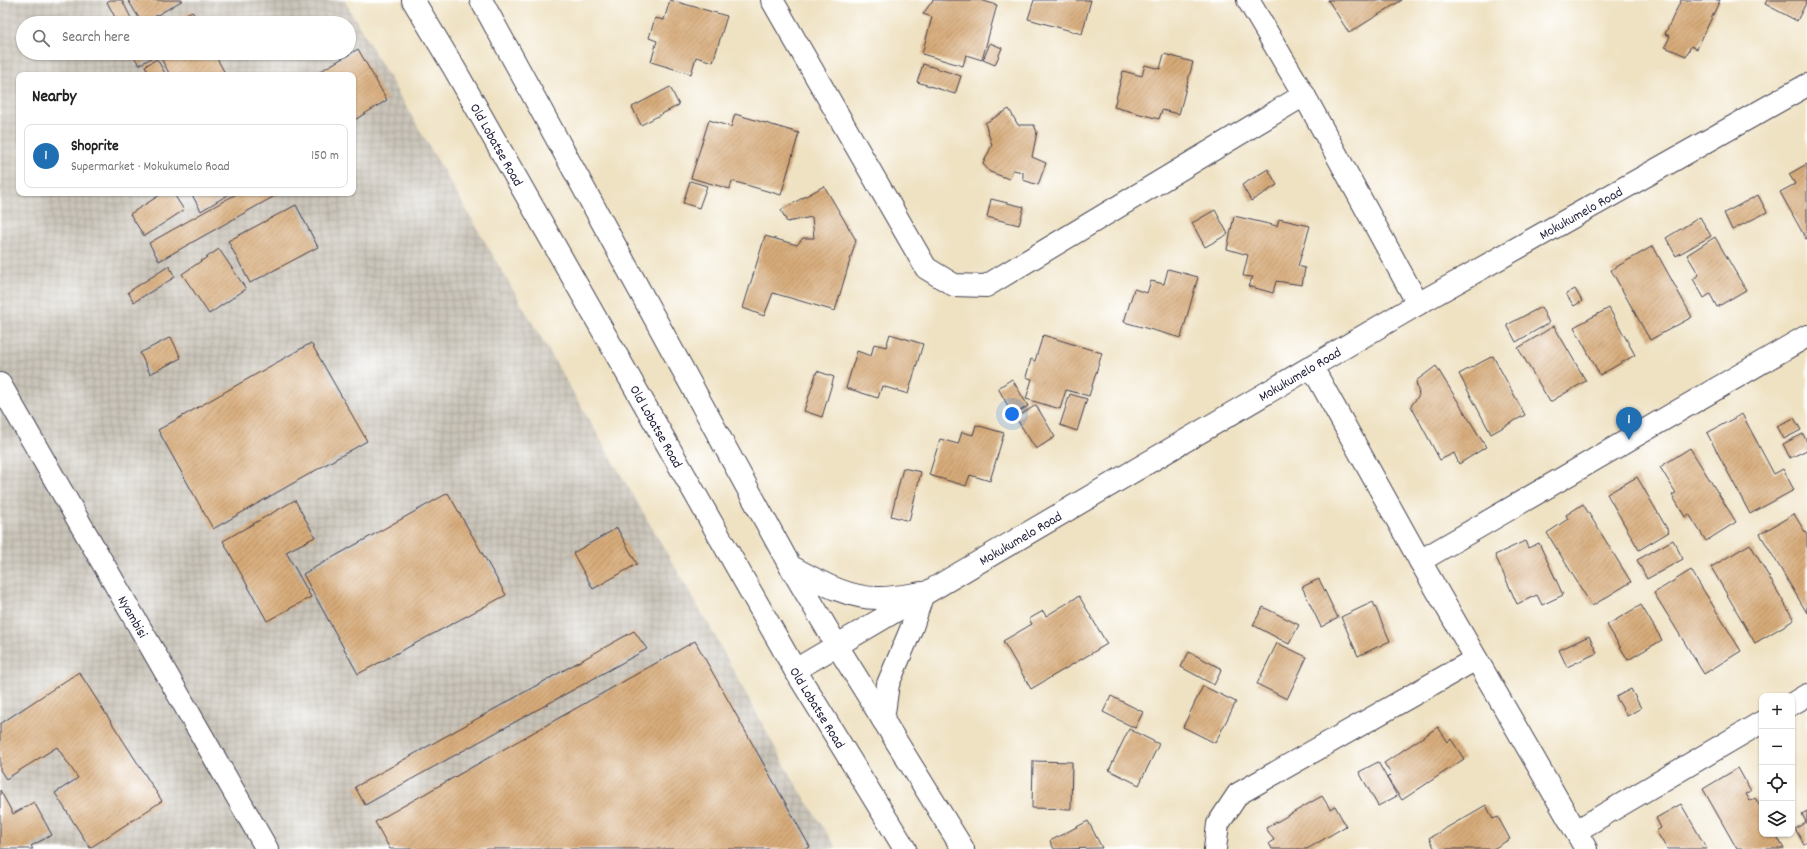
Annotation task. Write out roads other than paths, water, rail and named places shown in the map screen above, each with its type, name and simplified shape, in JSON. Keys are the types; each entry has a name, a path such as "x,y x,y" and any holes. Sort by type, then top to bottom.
{"street":[{"name":"Old Lobatse Road","path":"413,0 458,75 795,670 905,849"},
{"path":"480,0 790,566 836,644 963,849"},
{"path":"772,0 926,268 954,285 986,286 1304,95"},
{"path":"1248,0 1304,95 1418,304"},
{"name":"Mokukumelo Road","path":"795,670 836,644 1418,304 1807,85"},
{"path":"1420,561 1807,336"},
{"path":"1312,367 1420,561 1581,840 1759,724"},
{"name":"Nyambisi","path":"0,384 267,849"},
{"path":"790,566 820,582 858,596 880,598 923,593 912,628 888,684 883,720"},
{"path":"1215,849 1218,824 1238,794 1476,659"},
{"path":"1795,702 1807,695"}],"place":[{"name":"Shoprite","path":"1629,440"}]}
